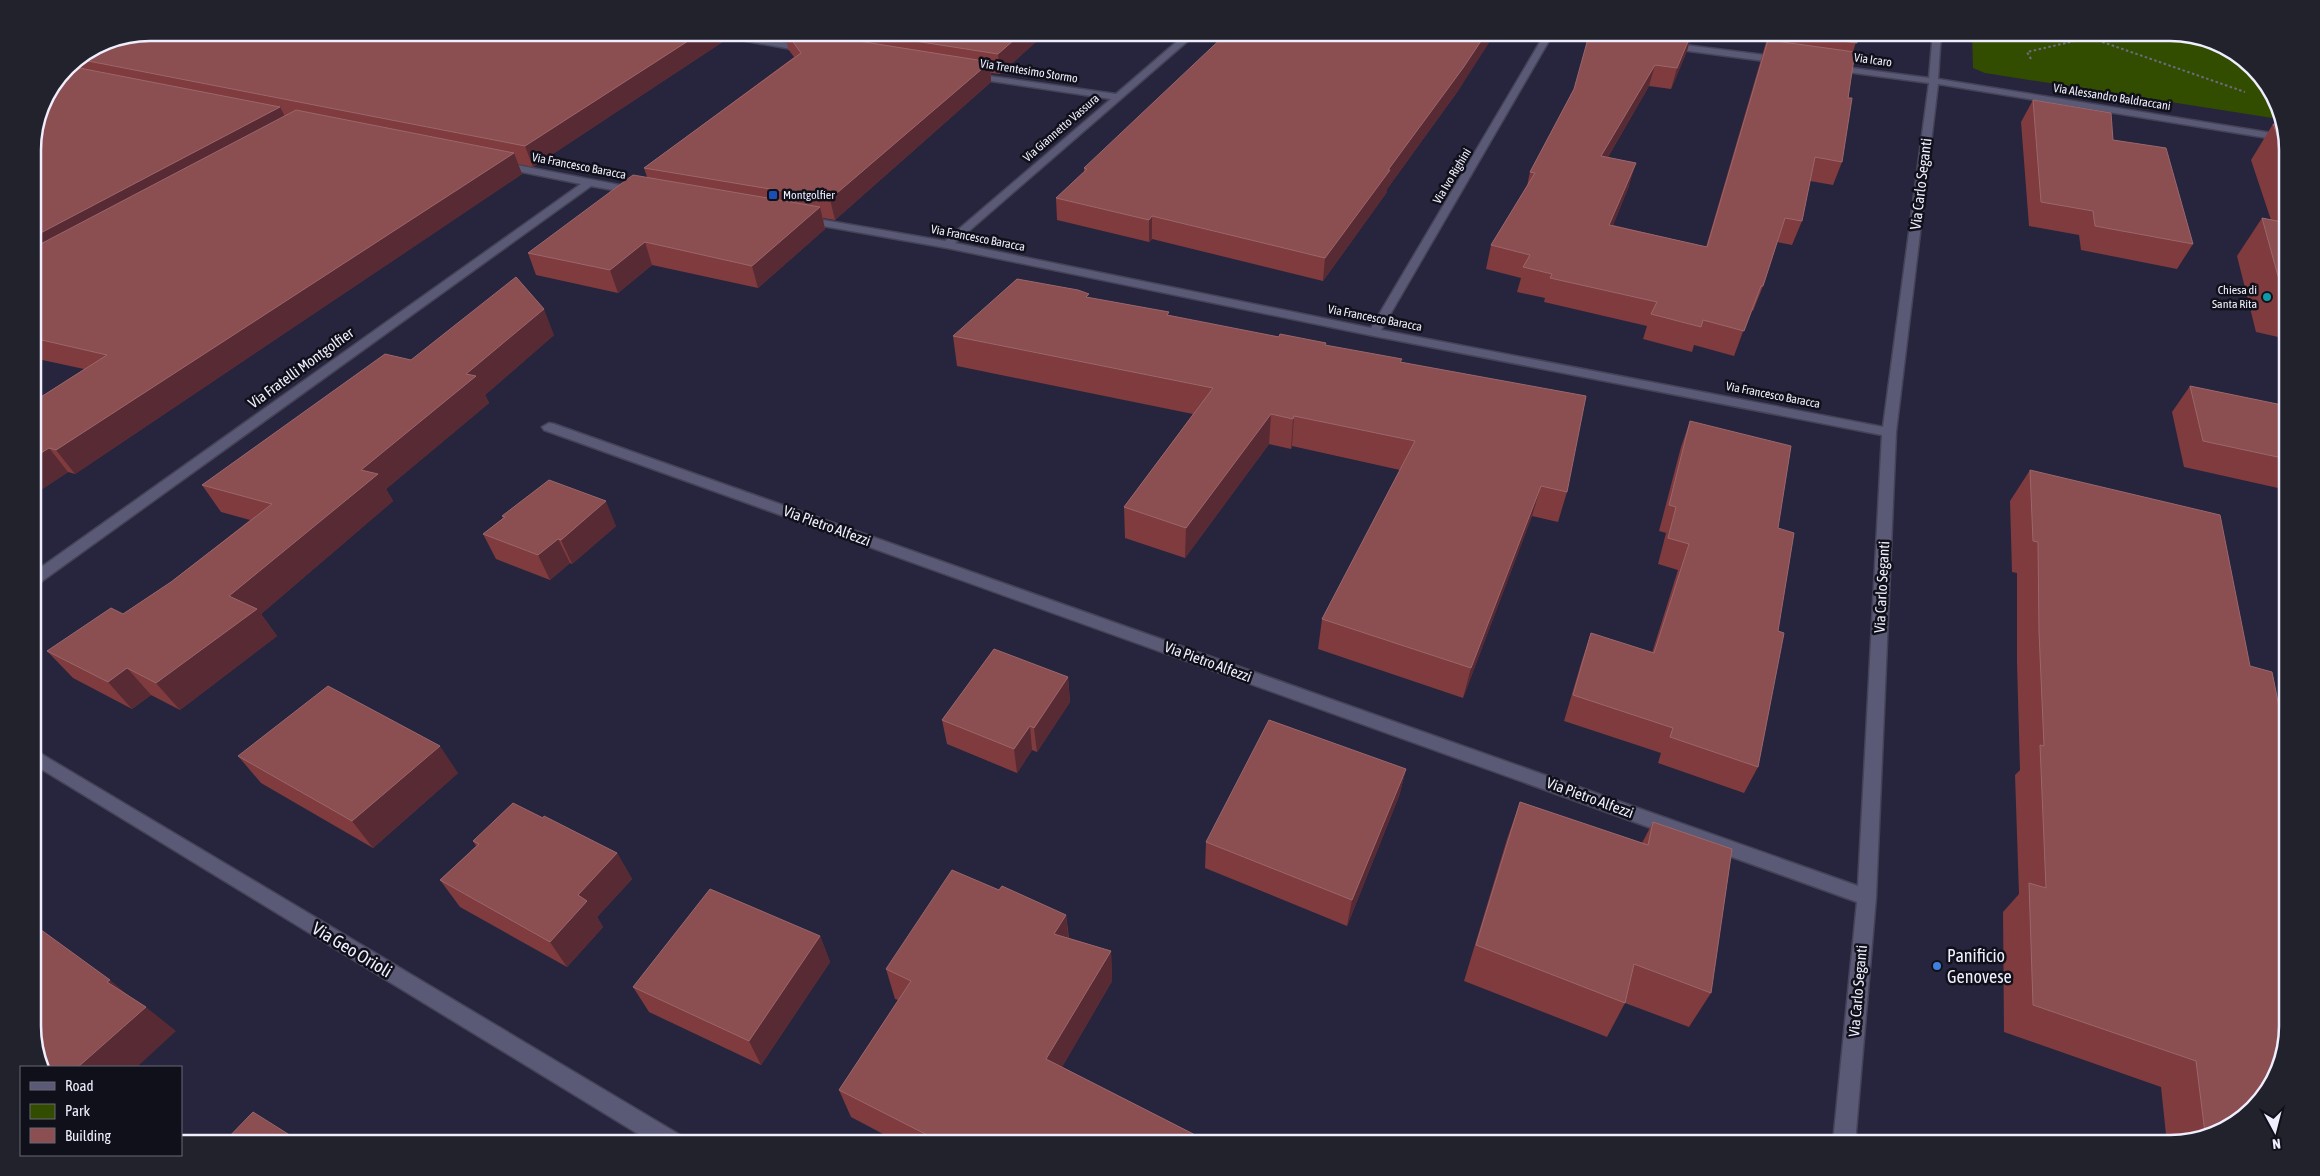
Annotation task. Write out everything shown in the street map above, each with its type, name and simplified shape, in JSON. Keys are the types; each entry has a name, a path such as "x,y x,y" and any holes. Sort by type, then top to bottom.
{"street":[{"path":"758,41 816,50"},
{"name":"Via Giannetto Vassura","path":"947,245 1182,41"},
{"name":"Via Ivo Righini","path":"1374,332 1545,41"},
{"name":"Via Carlo Seganti","path":"1845,1135 1867,897 1889,432 1934,81 1936,41"},
{"path":"1659,44 1786,61"},
{"name":"Via Icaro","path":"1826,66 1934,81"},
{"name":"Via Trentesimo Stormo","path":"962,73 1116,97"},
{"name":"Via Alessandro Baldraccani","path":"1934,81 2278,137"},
{"name":"Via Francesco Baracca","path":"491,163 646,193"},
{"name":"Via Fratelli Montgolfier","path":"41,574 588,183"},
{"name":"Via Francesco Baracca","path":"792,218 947,245 1374,332 1889,432"},
{"name":"Via Pietro Alfezzi","path":"549,426 1867,897"},
{"name":"Via Geo Orioli","path":"41,761 657,1135"}],"path":[{"path":"2039,98 2036,69 2027,52 2072,41"},
{"path":"2099,41 2246,92"}],"green space":[{"path":"1972,41 2184,42 2218,53 2241,68 2260,90 2274,118 1985,73 1973,68"}],"building":[{"path":"143,41 688,41 525,146 88,61 115,47"},
{"path":"792,41 858,41 990,62 830,199 644,168 801,53"},
{"path":"915,41 1013,41 998,54"},
{"path":"1218,41 1481,41 1325,258 1152,216 1149,220 1056,198 1087,169 1084,168"},
{"path":"1587,41 1688,41 1677,68 1655,65 1601,156 1636,163 1609,225 1707,247 1768,41 1855,52 1848,98 1852,98 1842,162 1815,157 1802,221 1785,218 1763,286 1761,286 1744,331 1703,320 1701,327 1651,314 1657,302 1550,278 1552,274 1523,267 1530,255 1491,245 1535,173 1530,172 1574,89"},
{"path":"79,68 280,107 41,233 41,143 45,122 56,96 73,73"},
{"path":"2033,100 2111,113 2113,140 2166,148 2193,244 2095,226 2093,211 2041,202"},
{"path":"296,110 514,153 56,450 49,448 41,453 41,397 107,355 41,340 41,244"},
{"path":"2273,124 2276,124 2278,138"},
{"path":"633,175 820,207 752,266 645,242 610,270 528,253"},
{"path":"2262,218 2279,221 2279,280"},
{"path":"516,277 544,309 466,374 476,376 361,470 378,474 229,596 257,609 156,683 127,668 108,682 47,651 111,608 123,614 171,582 272,504 202,485 385,354 411,360"},
{"path":"1017,279 1078,290 1089,294 1086,297 1169,312 1167,315 1279,337 1280,334 1326,343 1325,345 1402,359 1400,362 1586,396 1567,492 1541,486 1471,668 1322,619 1415,441 1294,416 1293,419 1271,414 1186,528 1124,507 1213,388 953,336"},
{"path":"2190,386 2279,404 2279,457 2203,441"},
{"path":"1690,421 1791,446 1778,528 1794,533 1778,631 1784,633 1758,767 1670,737 1673,728 1573,695 1591,633 1654,653 1689,544 1668,538 1676,507 1669,505"},
{"path":"2030,470 2220,515 2250,666 2272,672 2279,707 2278,1040 2273,1061 2267,1074 2247,1103 2224,1120 2204,1129 2196,1061 2033,1005 2029,883 2046,888 2040,745 2044,746 2039,632 2038,542 2033,541"},
{"path":"549,480 606,501 561,540 558,539 538,555 483,534 505,517 502,516"},
{"path":"994,649 1068,677 1034,728 1030,726 1014,749 942,720"},
{"path":"328,686 440,746 352,821 238,756"},
{"path":"1269,720 1406,769 1352,900 1206,842"},
{"path":"1520,802 1648,845 1653,822 1732,849 1711,993 1634,964 1625,1003 1476,945"},
{"path":"513,803 543,818 544,816 617,853 578,895 587,901 550,942 440,880 479,844 473,841"},
{"path":"952,870 999,890 1002,886 1066,915 1054,934 1111,951 1046,1059 1195,1135 927,1135 839,1090 911,981 886,969"},
{"path":"710,889 820,936 749,1041 633,987"},
{"path":"41,930 110,980 107,982 146,1007 79,1066 49,1066 41,1033"},
{"path":"253,1112 290,1135 231,1135"}],"place":[{"name":"Montgolfier","path":"773,195"},
{"name":"Chiesa di Santa Rita","path":"2267,297"},
{"name":"Panificio Genovese","path":"1937,966"}]}
